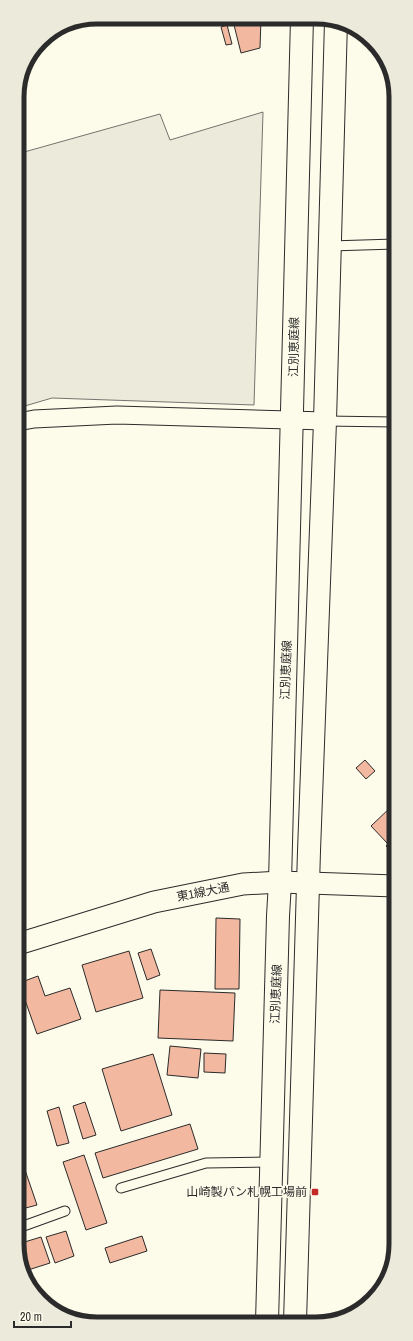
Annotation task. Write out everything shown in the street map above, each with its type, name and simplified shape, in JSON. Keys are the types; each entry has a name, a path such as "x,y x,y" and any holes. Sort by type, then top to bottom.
{"main road":[{"name":"江別恵庭線","path":"267,1317 302,24"},
{"path":"295,1317 308,883 325,421 336,27"}],"street":[{"path":"24,421 34,419 117,415 325,421"},
{"name":"東1線大通","path":"24,942 154,902 243,884 280,882 389,886"}],"lane":[{"path":"330,246 389,244"},
{"path":"325,421 389,422"},
{"path":"121,1188 206,1163 271,1162"},
{"path":"24,1226 65,1211"}],"shaded area":[{"path":"263,112 254,405 52,398 24,406 24,152 160,114 170,140"}],"building":[{"path":"234,24 261,24 260,48 241,53"},
{"path":"227,25 232,44 226,45 221,27"},
{"path":"365,760 375,771 366,779 356,768"},
{"path":"389,809 389,849 386,846 388,844 371,826"},
{"path":"216,918 240,919 239,989 215,989"},
{"path":"151,949 160,975 147,980 138,953"},
{"path":"129,951 143,998 96,1012 82,965"},
{"path":"38,976 45,996 70,988 81,1019 37,1034 24,997 24,981"},
{"path":"160,990 235,993 233,1041 158,1038"},
{"path":"170,1046 201,1049 198,1078 167,1075"},
{"path":"204,1053 226,1054 225,1073 204,1072"},
{"path":"153,1054 172,1115 121,1131 102,1069"},
{"path":"85,1102 96,1135 83,1139 73,1106"},
{"path":"59,1107 69,1143 57,1146 47,1111"},
{"path":"190,1124 198,1149 103,1178 95,1153"},
{"path":"84,1155 107,1223 86,1230 63,1162"},
{"path":"24,1167 37,1205 24,1208"},
{"path":"66,1231 74,1256 55,1263 46,1237"},
{"path":"142,1236 147,1251 110,1263 105,1248"},
{"path":"41,1237 50,1263 29,1270 25,1258 24,1242"}],"place":[{"name":"山崎製パン札幌工場前","path":"315,1192"}]}
